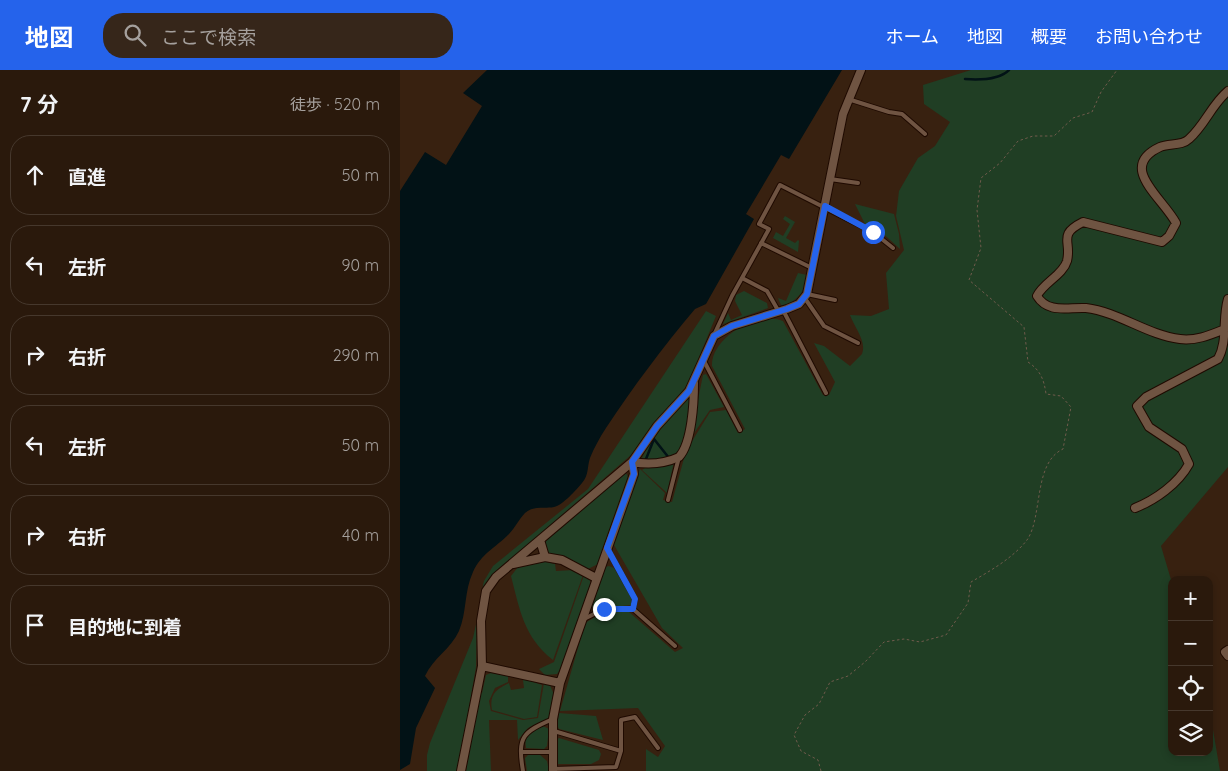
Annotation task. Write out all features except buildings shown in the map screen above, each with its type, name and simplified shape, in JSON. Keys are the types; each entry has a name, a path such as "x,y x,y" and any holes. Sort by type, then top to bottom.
{"street":[{"path":"461,771 482,666 481,621 486,591 496,577 632,462 657,426 689,391 704,362 714,336 732,326 799,304 806,296 848,99 861,70"},
{"path":"1225,329 1202,338 1180,339 1147,330 1115,316 1086,308 1055,308 1042,304 1037,296 1040,290 1063,268 1067,260 1067,237 1074,226 1083,222 1162,242 1169,236 1176,223 1145,180 1140,169 1142,160 1150,152 1165,145 1188,141 1198,130 1218,99 1228,91"},
{"path":"1134,508 1163,492 1184,472 1189,464 1182,449 1149,427 1137,406 1146,397 1218,359 1223,352 1228,299"},
{"path":"632,462 645,464 668,462 679,457 687,439 694,403 694,381"},
{"path":"553,770 553,719 560,683 634,474 632,462"},
{"path":"540,540 545,557"},
{"path":"512,564 545,557 562,560 596,578"},
{"path":"1228,650 1225,652 1228,656"},
{"path":"482,666 560,683"}],"lane":[{"path":"848,99 889,112 902,114 925,134"},
{"path":"830,179 858,183"},
{"path":"714,336 742,278 769,229 759,224 780,185 825,206 873,232 893,248"},
{"path":"761,244 812,268"},
{"path":"742,278 767,291 781,311 826,394"},
{"path":"806,296 835,300"},
{"path":"806,296 824,326 858,343"},
{"path":"704,362 740,430"},
{"path":"668,500 679,457"},
{"path":"607,548 635,599 633,609 639,617 675,646"},
{"path":"582,620 604,609 633,609"},
{"path":"553,770 616,767 621,751 621,720 635,717 658,748"},
{"path":"523,771 523,737 529,729 553,719"},
{"path":"553,731 621,751"},
{"path":"522,752 553,752"}],"path":[{"path":"822,771 818,760 801,751 794,735 805,715 819,704 830,682 848,676 884,642 904,639 920,642 946,635 968,604 971,582 989,572 1027,539 1046,469 1057,452 1063,449 1071,407 1061,396 1046,394 1045,383 1038,368 1028,362 1024,327 970,280 981,248 977,210 981,178 1000,163 1018,141 1033,136 1054,136 1073,118 1092,112 1101,92 1117,70"}],"green space":[{"path":"971,70 1228,70 1228,467 1161,546 1170,576 1168,576 1168,756 1213,756 1213,730 1220,771 646,771 646,749 658,757 665,746 638,708 560,711 585,623 607,610 629,612 675,652 683,648 662,628 614,545 640,469 665,493 663,500 672,502 686,451 710,412 726,410 738,433 745,429 712,366 714,355 719,345 727,336 749,323 773,319 783,321 823,395 829,395 835,382 814,343 824,346 850,366 862,354 863,344 850,315 871,316 889,309 886,273 904,250 896,216 899,191 918,158 935,146 950,122 924,104 923,85"},
{"path":"855,204 894,214 899,234 900,249 878,229 865,224"},
{"path":"785,216 795,222 786,238 795,243 799,241 798,252 773,238 776,232 783,236 790,224 783,219"},
{"path":"798,273 807,275 803,290 790,303 785,306 781,305 778,298 786,301"},
{"path":"744,291 767,303 768,308 723,324 728,313 731,320 742,315 735,301 736,295"},
{"path":"706,311 716,316 688,384 631,455 490,578 481,594 484,581 493,566 588,489"},
{"path":"706,374 724,407 710,410 690,439 703,375"},
{"path":"686,398 690,398 692,402 684,443 675,457 646,462 642,458 652,438"},
{"path":"674,462 667,493 642,470 649,466"},
{"path":"626,473 628,477 598,564 588,569 562,556 548,554 544,544 547,540"},
{"path":"542,561 555,564 556,571 574,570 583,575 553,660 535,642 524,623 511,576 518,567"},
{"path":"605,567 614,568 632,599 631,605 594,609 591,605"},
{"path":"584,575 590,580 590,586 560,670 557,674 545,675 539,669 554,662"},
{"path":"477,620 476,667 458,771 427,771 427,755 430,743 473,638"},
{"path":"491,673 508,676 508,682 495,688 489,701 491,711 523,720 538,718 544,683 550,685 554,695 551,717 528,728 518,740 517,720 489,720 491,771 466,771 480,693 482,693 486,675"},
{"path":"523,680 542,685 537,717 524,719 492,710 493,696 497,690 509,683 511,690 524,688"},
{"path":"559,713 596,716 603,740 559,729 557,725"},
{"path":"543,726 549,729 547,746 544,749 526,748 525,739 530,732"},
{"path":"559,738 599,750 601,754 599,760 591,764 557,764 556,740"},
{"path":"539,754 547,761 549,771 527,771 525,758 528,755"}],"shaded area":[{"path":"487,70 842,70 789,159 781,155 746,214 754,219 706,304 695,309 683,323 616,413 593,450 584,480 558,506 535,508 525,513 509,534 484,556 476,566 470,579 459,631 425,676 435,688 416,728 410,764 400,770 400,191 425,152 446,165 482,106 463,93"}],"waterway":[{"path":"965,79 994,78 1009,70"},
{"path":"646,459 654,439 669,458"}],"route":[{"path":"604,609 633,609 635,599 607,548 634,474 632,462 657,426 689,391 704,362 714,336 732,326 799,304 807,294 825,206 873,232"}]}
